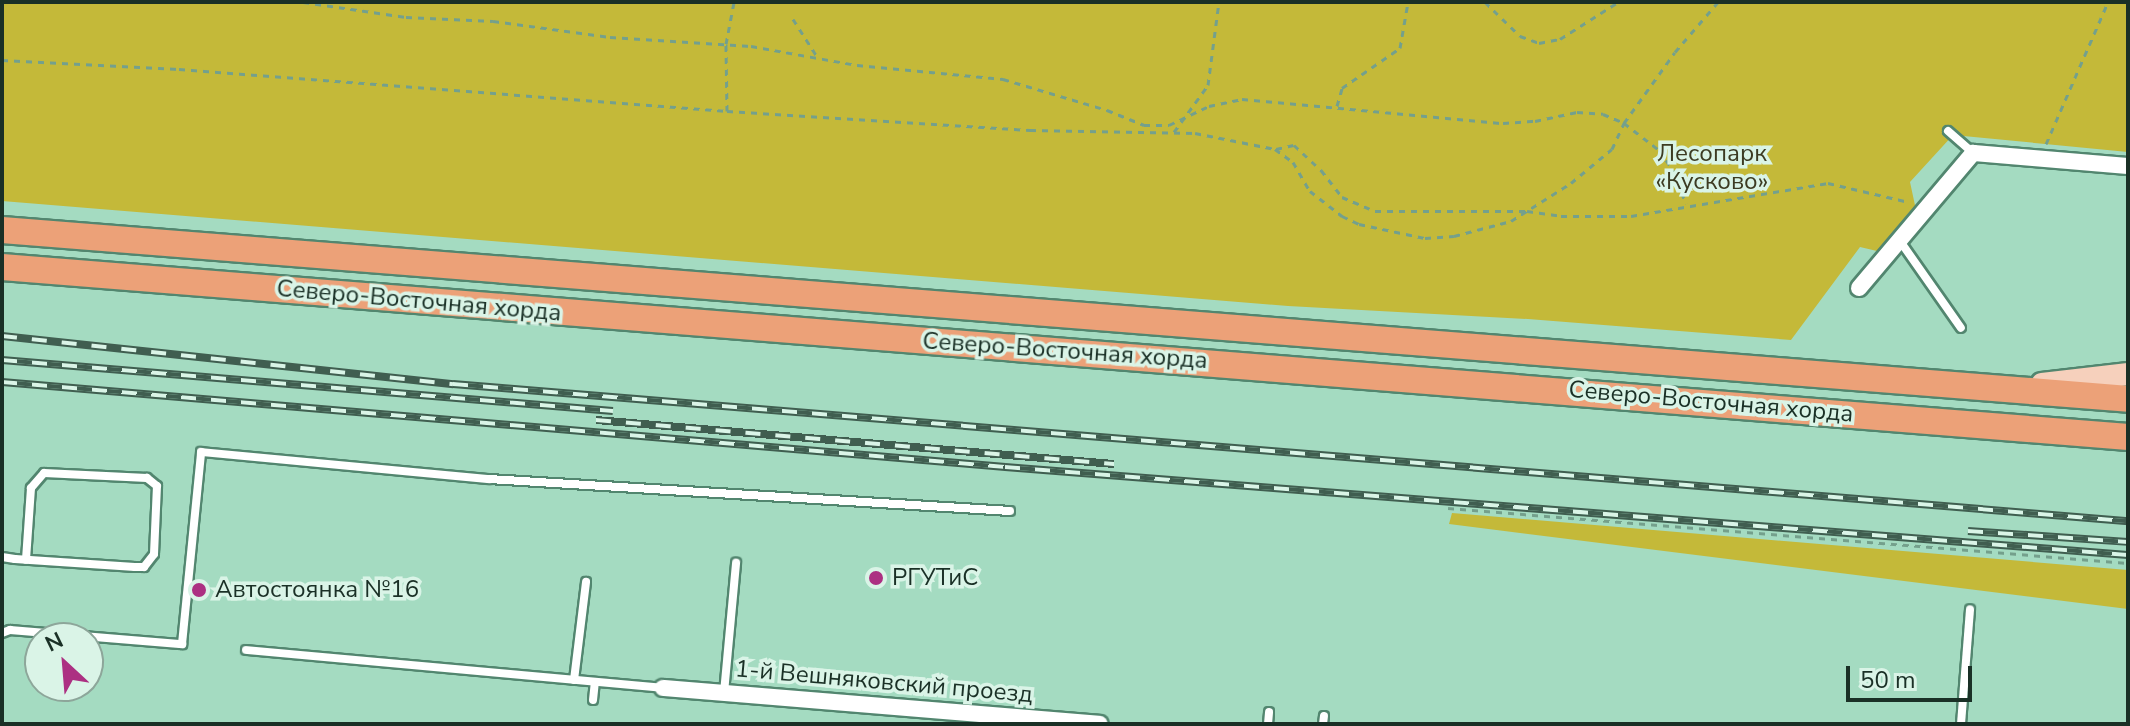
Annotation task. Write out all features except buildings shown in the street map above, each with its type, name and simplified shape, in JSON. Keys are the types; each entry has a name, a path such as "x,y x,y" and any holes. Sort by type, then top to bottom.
{"main road":[{"name":"Северо-Восточная хорда","path":"2,230 2128,399"},
{"name":"Северо-Восточная хорда","path":"2,267 1496,384 2128,437"},
{"path":"1989,388 2128,374"}],"street":[{"path":"1859,288 1973,153 2128,166"},
{"name":"1-й Вешняковский проезд","path":"663,688 1100,724"}],"lane":[{"path":"1948,131 1973,153"},
{"path":"1899,240 1961,328"},
{"path":"2,633 10,630 182,644 201,452 489,479 1010,511"},
{"path":"2,557 26,560 140,568 148,564 154,554 157,486 147,478 44,473 31,488 26,560"},
{"path":"724,693 736,563"},
{"path":"574,680 586,582"},
{"path":"1961,724 1970,609"},
{"path":"246,650 663,688"},
{"path":"593,700 595,682"},
{"path":"1268,724 1269,712"}],"path":[{"path":"303,2 406,17 493,21 610,37 726,44 1003,79 1107,110 1144,125 1169,125 1209,106 1242,99 1503,123 1603,114 1624,123 1659,150 1673,170 1686,204"},
{"path":"727,111 726,44 734,2"},
{"path":"1174,132 1208,85 1219,2"},
{"path":"1336,107 1342,88 1400,48 1408,2"},
{"path":"1485,2 1520,36 1539,43 1560,39 1618,2"},
{"path":"1275,149 1293,162 1310,191 1325,205 1359,224 1425,238 1454,236 1511,221 1571,183 1612,149 1624,123 1675,52 1718,2"},
{"path":"2040,159 2108,2"},
{"path":"793,19 818,58"},
{"path":"2,60 179,69 349,84 432,86 727,111 1030,130 1174,132 1275,149 1294,145 1321,170 1342,197 1375,211 1527,211 1561,216 1631,216 1686,204 1828,183 1928,207"},
{"path":"1448,508 2128,563"}],"green space":[{"name":"Лесопарк «Кусково»","path":"2,2 2128,2 2128,152 1953,135 1910,182 1916,210 1877,251 1860,247 1791,340 1528,319 1288,306 2,201"},
{"path":"1452,513 2128,570 2128,609 1449,524"}],"railway":[{"path":"2,336 453,384 2128,521"},
{"path":"2,360 613,411"},
{"path":"2,382 1005,467 2128,555"},
{"path":"596,420 1114,464"},
{"path":"1968,531 2128,542"}],"place":[{"name":"РГУТиС","path":"876,578"},
{"name":"Автостоянка №16","path":"199,590"}]}
